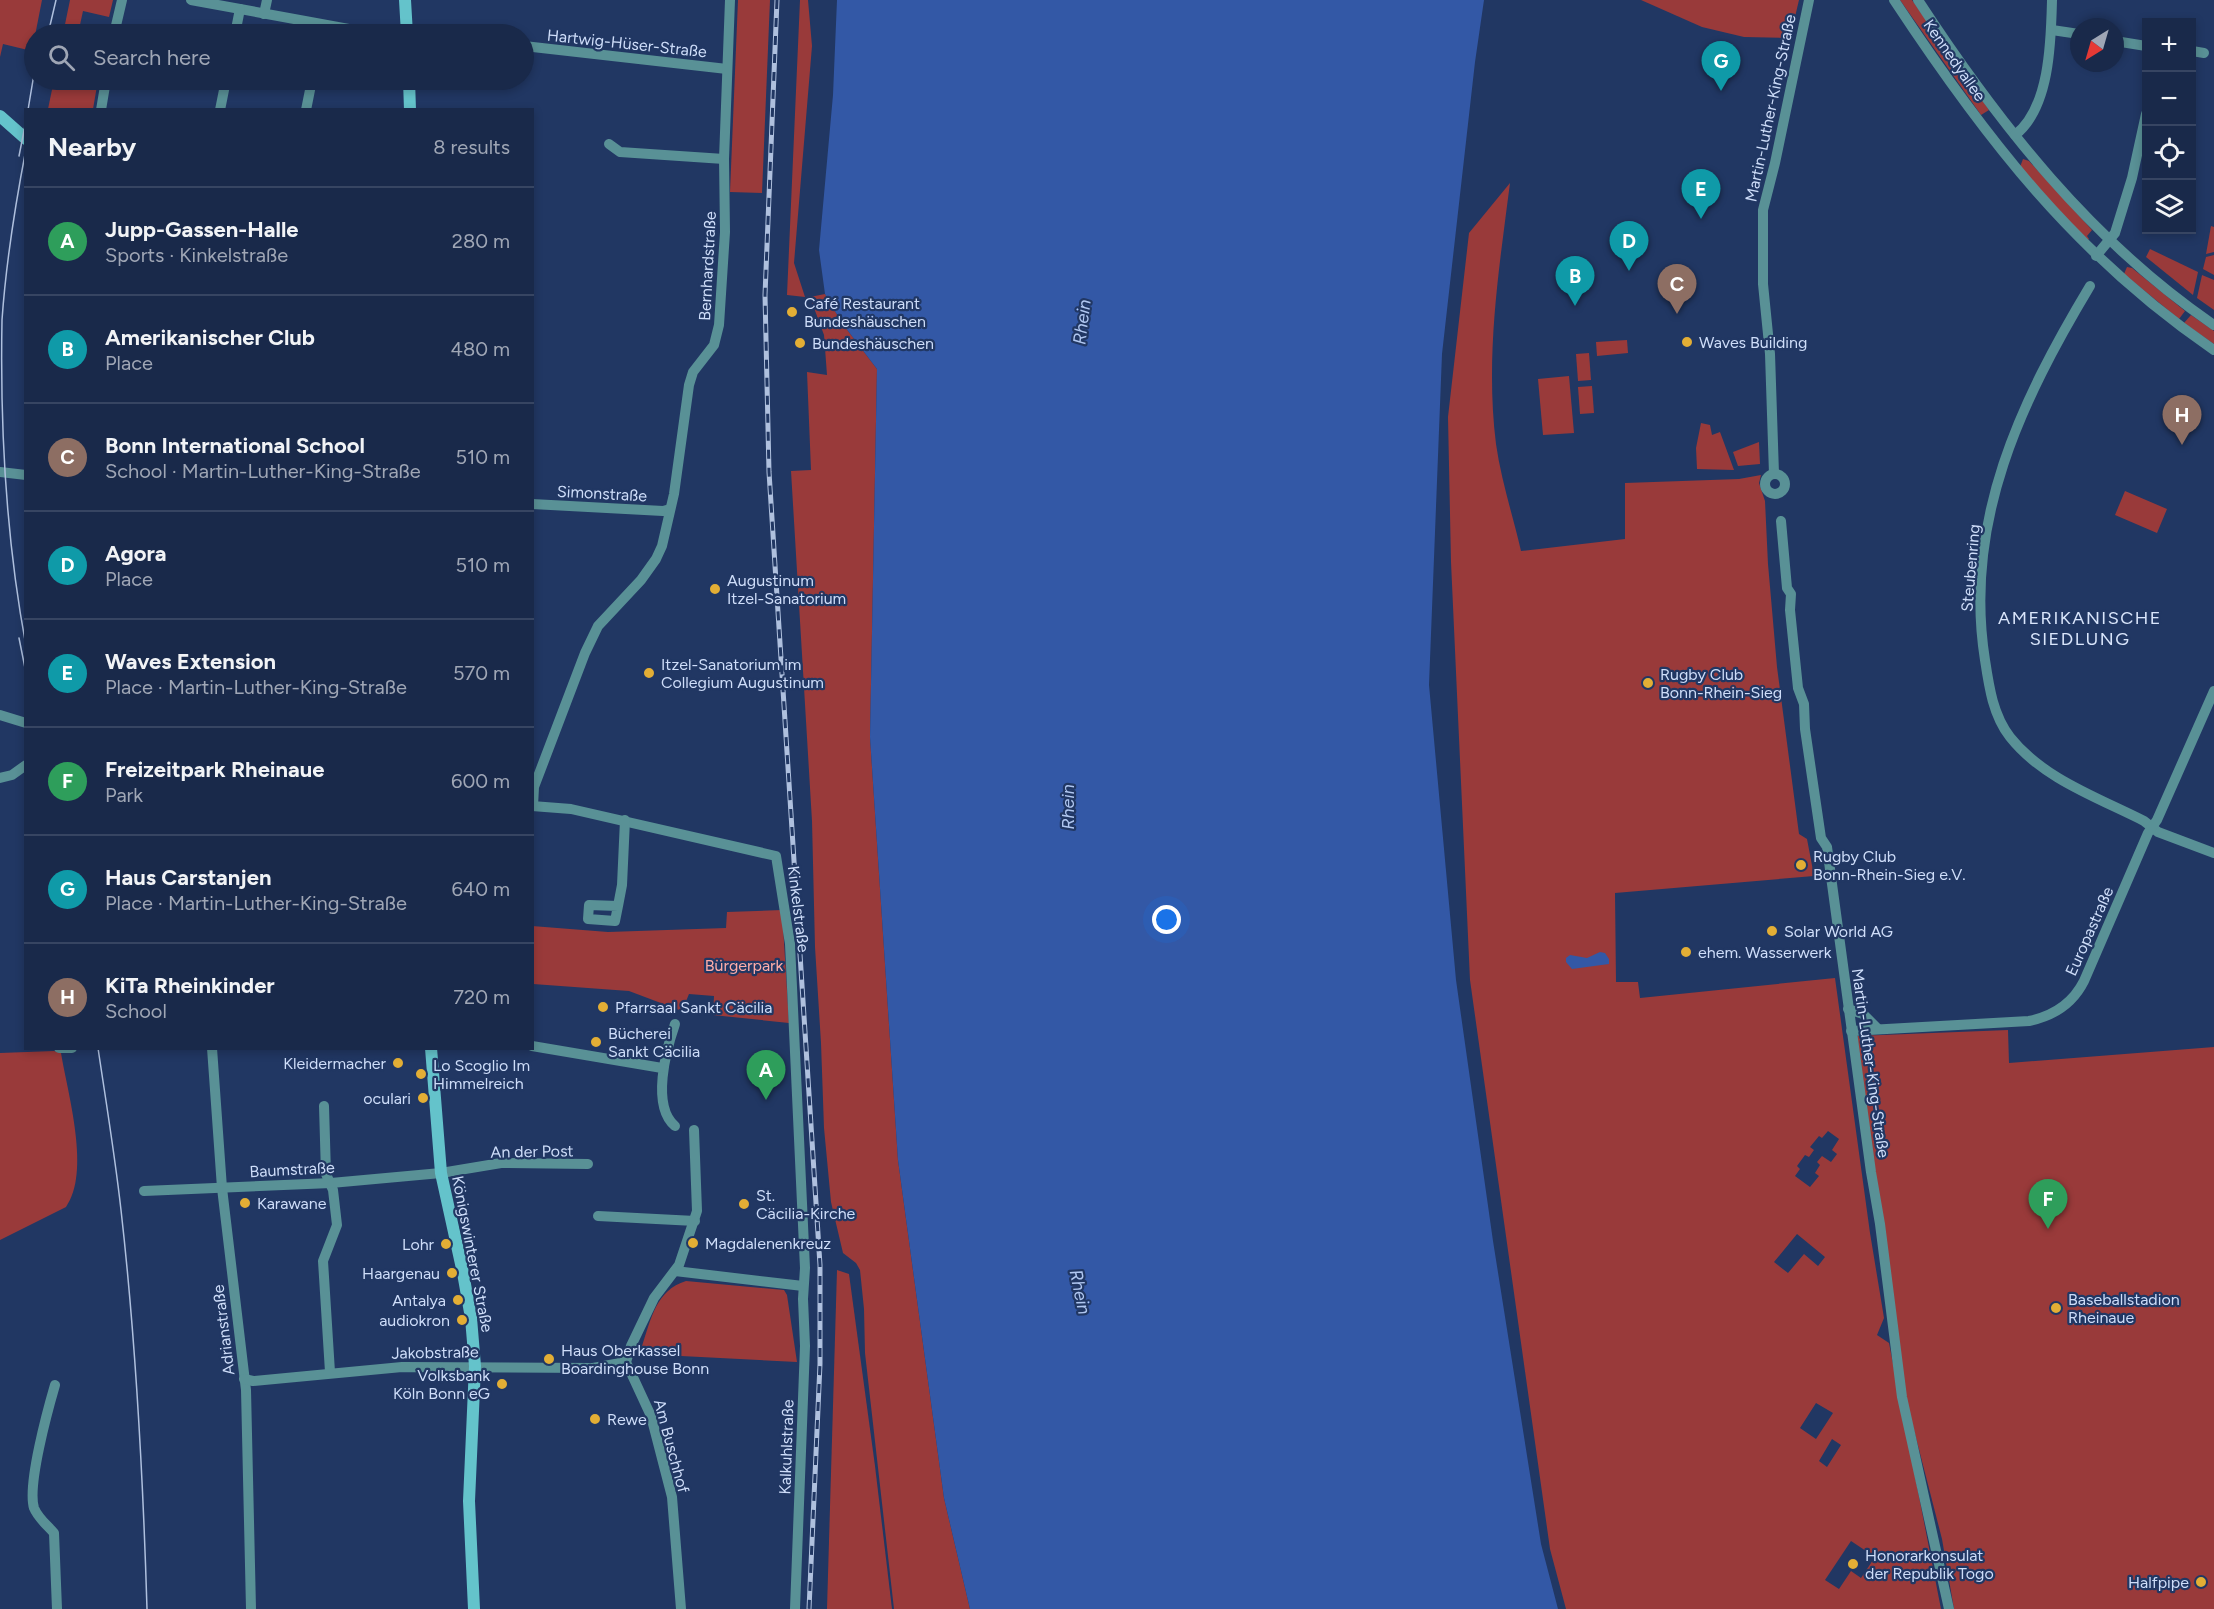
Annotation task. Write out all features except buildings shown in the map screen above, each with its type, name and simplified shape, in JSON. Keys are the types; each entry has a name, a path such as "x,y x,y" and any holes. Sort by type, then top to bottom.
{"main road":[{"path":"405,0 409,24"},
{"path":"409,90 410,108"},
{"path":"0,116 24,137"},
{"name":"Königswinterer Straße","path":"430,1050 441,1173 463,1273 475,1366 469,1501 474,1609"}],"street":[{"path":"116,24 122,0"},
{"path":"191,0 221,3 300,24"},
{"path":"264,14 267,0"},
{"name":"Bernhardstraße","path":"534,787 585,653 598,626 641,580 662,546 689,386 693,372 714,345 719,325 725,232 724,159 730,0"},
{"name":"Martin-Luther-King-Straße","path":"1774,474 1770,354 1763,284 1763,210 1809,0"},
{"name":"Kennedyallee","path":"1894,0 1991,138 2062,222 2096,256 2163,313 2214,350"},
{"name":"Kennedyallee","path":"1917,0 2006,126 2053,183 2125,255 2214,326"},
{"path":"2015,135 2025,127 2041,92 2047,72 2052,30 2052,0"},
{"path":"237,24 240,9"},
{"path":"2052,30 2070,33"},
{"path":"2124,42 2142,45"},
{"name":"Hartwig-Hüser-Straße","path":"534,47 727,69"},
{"path":"2196,52 2204,53"},
{"path":"101,108 104,90"},
{"path":"220,108 224,90"},
{"path":"306,108 310,90"},
{"path":"1991,138 2006,126"},
{"path":"2096,256 2115,232 2143,126"},
{"path":"609,144 620,152 724,159"},
{"path":"2008,159 2024,147"},
{"path":"2112,270 2125,255"},
{"name":"Steubenring","path":"2090,286 2035,384 2006,457 1994,495 1984,553 1980,597 1983,647 1994,706 2000,721 2011,737 2044,769 2158,832 2214,854"},
{"path":"0,471 24,475"},
{"name":"Simonstraße","path":"534,504 663,511 670,509"},
{"name":"Martin-Luther-King-Straße","path":"1781,521 1787,588 1791,594 1792,603 1790,610 1798,688 1804,704 1804,729 1821,838 1827,847 1902,1396 1949,1609"},
{"name":"Europastraße","path":"1851,1031 2029,1021 2043,1018 2069,1002 2084,981 2214,691"},
{"path":"0,715 24,722"},
{"path":"0,778 12,775 24,766"},
{"name":"Kinkelstraße","path":"534,806 571,809 625,820 776,856 790,944 801,1140 805,1268 803,1286"},
{"path":"618,906 622,885 625,820"},
{"path":"1848,1009 1863,1014 1878,1029"},
{"path":"675,1024 662,1068 666,1116 675,1126"},
{"path":"534,1046 662,1068"},
{"name":"Adrianstraße","path":"212,1050 222,1188 246,1390 250,1609"},
{"path":"324,1106 326,1174 331,1183 337,1225 323,1261 330,1372"},
{"path":"626,1362 631,1346 654,1298 675,1271 695,1221 697,1211 694,1130"},
{"name":"An der Post","path":"441,1173 501,1163 588,1164"},
{"name":"Baumstraße","path":"144,1191 331,1183 441,1173"},
{"path":"598,1216 695,1221"},
{"path":"675,1271 803,1286"},
{"name":"Kalkuhlstraße","path":"795,1609 805,1347 803,1286"},
{"name":"Jakobstraße","path":"244,1379 253,1381 402,1367 593,1368 626,1362"},
{"name":"Am Buschhof","path":"626,1362 651,1416 672,1497 681,1609"},
{"path":"55,1385 35,1472 33,1503 40,1519 54,1533 57,1609"}],"green space":[{"path":"0,0 42,0 37,24 24,24 24,49 3,44 0,57"},
{"path":"70,0 113,0 109,17 83,11 80,24 65,24"},
{"path":"738,0 770,0 762,193 730,192"},
{"path":"800,0 808,0 812,46 794,263 805,297 787,295"},
{"path":"1641,0 1799,0 1790,38 1744,37 1702,27"},
{"path":"1900,0 1912,0 1989,110 1981,115"},
{"path":"52,90 96,90 93,108 48,108"},
{"path":"2023,159 2029,161 2092,230 2087,236 2089,239 2087,241 2020,167"},
{"path":"1510,183 1495,313 1492,378 1498,457 1521,551 1625,539 1625,483 1739,479 1761,475 1759,483 1765,501 1777,667 1799,834 1807,839 1814,876 1615,893 1616,982 1638,982 1640,998 1835,978 1884,1318 1877,1335 1889,1343 1941,1609 1566,1609 1550,1549 1470,980 1451,562 1448,417 1469,233","holes":["1828,1131 1839,1139 1832,1150 1837,1154 1831,1162 1822,1156 1817,1162 1820,1165 1815,1173 1819,1176 1810,1187 1795,1176 1800,1169 1797,1166 1805,1155 1809,1157 1814,1150 1810,1147 1819,1136 1822,1138","1797,1234 1825,1257 1818,1266 1804,1254 1788,1273 1774,1262","1816,1403 1833,1413 1816,1439 1800,1428","1832,1439 1841,1445 1827,1467 1819,1461","1851,1541 1875,1557 1861,1578 1851,1571 1839,1589 1825,1580"]},
{"path":"2211,226 2214,227 2214,252 2206,254"},
{"path":"2150,249 2198,272 2193,295 2146,257"},
{"path":"2214,255 2214,275 2203,269 2206,257"},
{"path":"2127,267 2132,268 2185,311 2179,319 2124,274"},
{"path":"2202,275 2214,280 2214,310 2197,298"},
{"path":"825,294 842,323 877,369 870,737 898,1160 944,1498 970,1609 894,1609 865,1353 860,1270 856,1263 843,1253 831,1202 824,1128 815,947 812,821 791,471 811,470 807,372 827,375 824,335 810,297"},
{"path":"2191,315 2214,331 2214,344 2184,323"},
{"path":"1627,340 1628,353 1597,356 1596,342"},
{"path":"1589,353 1591,380 1578,381 1576,354"},
{"path":"1569,376 1574,433 1543,435 1538,379"},
{"path":"1592,386 1594,413 1580,414 1578,387"},
{"path":"1701,423 1710,425 1712,435 1720,432 1734,470 1697,469 1696,448"},
{"path":"1759,442 1760,464 1738,466 1733,452"},
{"path":"2125,491 2167,509 2157,533 2115,515"},
{"name":"Bürgerpark","path":"782,910 789,1023 713,1015 714,996 689,994 682,1011 629,991 534,984 534,926 608,932 726,928 727,912"},
{"name":"Baseballstadion Rheinaue","path":"2008,1030 2009,1063 2214,1047 2214,1609 1954,1609 1942,1539 1905,1395 1857,1036"},
{"path":"54,1051 61,1053 76,1133 77,1174 73,1192 66,1207 0,1240 0,1053"},
{"path":"837,1270 849,1274 892,1609 827,1609"},
{"path":"686,1281 784,1290 787,1295 797,1362 642,1354 642,1346 652,1316 661,1298 676,1285"}],"water":[{"name":"Rhein","path":"837,0 1484,0 1442,354 1429,685 1456,980 1493,1241 1541,1544 1558,1609 970,1609 944,1498 898,1160 870,737 877,369 842,323 825,294 819,250 833,95"},
{"path":"1600,952 1605,953 1609,964 1572,969 1566,962 1566,958 1570,955 1587,958"}],"tram line":[{"path":"50,24 56,0"},
{"path":"28,108 31,90"},
{"path":"19,156 24,131"},
{"path":"24,161 6,277 2,320 3,442 9,524 24,635"},
{"path":"19,638 24,663"},
{"path":"98,1050 119,1190 131,1309 141,1459 147,1609"}],"railway":[{"path":"777,0 765,295 769,472 820,1265 820,1364 809,1609"}],"place":[{"name":"Haus Carstanjen","path":"1721,91"},
{"name":"Waves Extension","path":"1701,219"},
{"name":"Agora","path":"1629,271"},
{"name":"Amerikanischer Club","path":"1575,306"},
{"name":"Café Restaurant Bundeshäuschen","path":"792,312"},
{"name":"Bonn International School","path":"1677,314"},
{"name":"Waves Building","path":"1687,342"},
{"name":"Bundeshäuschen","path":"800,343"},
{"name":"KiTa Rheinkinder","path":"2182,445"},
{"name":"Augustinum Itzel-Sanatorium","path":"715,589"},
{"name":"Itzel-Sanatorium im Collegium Augustinum","path":"649,673"},
{"name":"Rugby Club Bonn-Rhein-Sieg","path":"1648,683"},
{"name":"Rugby Club Bonn-Rhein-Sieg e.V.","path":"1801,865"},
{"name":"Solar World AG","path":"1772,931"},
{"name":"ehem. Wasserwerk","path":"1686,952"},
{"name":"Pfarrsaal Sankt Cäcilia","path":"603,1007"},
{"name":"Bücherei Sankt Cäcilia","path":"596,1042"},
{"name":"Kleidermacher","path":"398,1063"},
{"name":"Lo Scoglio Im Himmelreich","path":"421,1074"},
{"name":"oculari","path":"423,1098"},
{"name":"Jupp-Gassen-Halle","path":"766,1100"},
{"name":"Karawane","path":"245,1203"},
{"name":"St. Cäcilia-Kirche","path":"744,1204"},
{"name":"Freizeitpark Rheinaue","path":"2048,1229"},
{"name":"Magdalenenkreuz","path":"693,1243"},
{"name":"Lohr","path":"446,1244"},
{"name":"Haargenau","path":"452,1273"},
{"name":"Antalya","path":"458,1300"},
{"name":"Baseballstadion Rheinaue","path":"2056,1308"},
{"name":"audiokron","path":"462,1320"},
{"name":"Haus Oberkassel Boardinghouse Bonn","path":"549,1359"},
{"name":"Volksbank Köln Bonn eG","path":"502,1384"},
{"name":"Rewe","path":"595,1419"},
{"name":"Honorarkonsulat der Republik Togo","path":"1853,1564"},
{"name":"Halfpipe","path":"2201,1582"}],"district":[{"name":"AMERIKANISCHE SIEDLUNG","path":"2080,628"}]}
